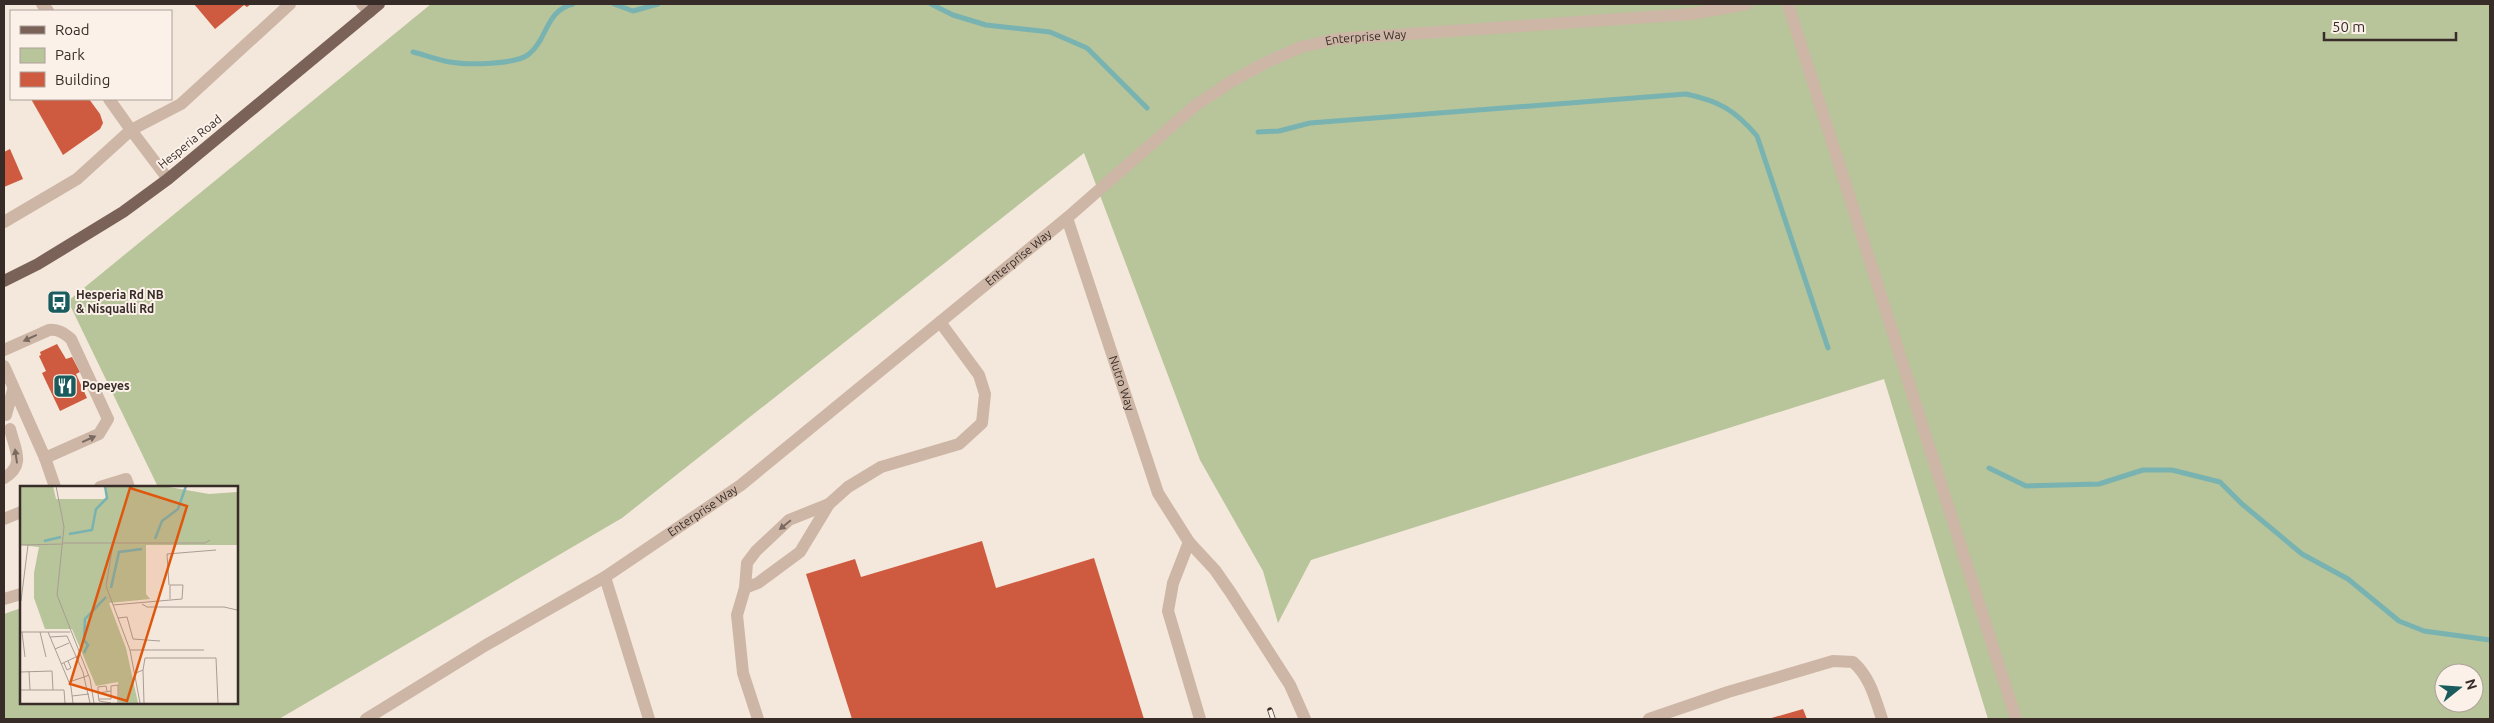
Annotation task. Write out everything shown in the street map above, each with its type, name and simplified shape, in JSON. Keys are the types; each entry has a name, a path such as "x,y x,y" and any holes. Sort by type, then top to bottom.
{"main road":[{"name":"Hesperia Road","path":"4,280 38,264 123,212 168,179 370,7"}],"street":[{"path":"4,222 77,179 131,130 181,104 290,4"},
{"name":"Enterprise Way","path":"366,719 486,644 605,577 741,485 1067,218 1196,105 1232,82 1301,48 1337,39 1691,14 1747,4"},
{"path":"1788,4 2016,719"},
{"path":"110,100 168,179"},
{"name":"Nutro Way","path":"1067,218 1158,493 1189,542 1215,570 1231,593 1290,685 1305,719"},
{"path":"745,588 758,583 800,552 829,504 848,487 881,467 959,444 982,423 985,394 979,375 940,322"},
{"path":"4,350 48,330 55,329 66,334 71,339 108,419 99,434 45,458"},
{"path":"4,366 45,458 55,486"},
{"path":"6,415 14,390"},
{"path":"4,478 14,472 18,462 10,429"},
{"path":"103,486 126,479 129,486"},
{"path":"758,719 743,673 738,615 745,588 746,563 789,520 829,504"},
{"path":"4,519 20,512"},
{"path":"1189,542 1173,584 1168,611 1200,719"},
{"path":"605,577 649,719"},
{"path":"4,597 20,594"},
{"path":"1649,719 1728,692 1833,661 1852,662 1861,670 1870,685 1882,719"}],"green space":[{"path":"431,4 2490,4 2490,719 1988,719 1884,379 1311,560 1278,623 1263,571 1200,460 1084,153 622,518 279,719 4,719 4,614 20,608 20,703 238,703 238,486 158,486 68,301"}],"building":[{"path":"194,4 251,4 247,7 244,5 215,29"},
{"path":"32,100 90,100 100,114 103,123 100,129 63,155"},
{"path":"10,149 23,179 4,187 4,152"},
{"name":"Popeyes","path":"57,344 66,359 72,357 80,372 76,374 87,398 60,411 42,373 46,371 39,356 41,355 40,352"},
{"path":"982,541 996,588 1094,558 1144,719 852,719 806,574 855,559 861,577"},
{"path":"1803,709 1807,719 1768,719"}],"waterway":[{"path":"413,52 445,61 468,64 503,62 523,58 535,48 557,13 573,4"},
{"path":"614,4 633,11 658,4"},
{"path":"931,4 953,15 986,25 1050,32 1087,48 1147,108"},
{"path":"1258,132 1279,131 1310,123 1686,94 1708,100 1734,113 1757,136 1828,348"},
{"path":"1989,468 2026,486 2099,484 2143,470 2172,470 2220,482 2242,504 2302,554 2348,579 2399,621 2424,631 2490,640"}],"railway":[{"path":"1270,710 1273,719"}],"place":[{"name":"Hesperia Rd NB & Nisqualli Rd","path":"59,302"},
{"name":"Popeyes","path":"65,386"}]}
